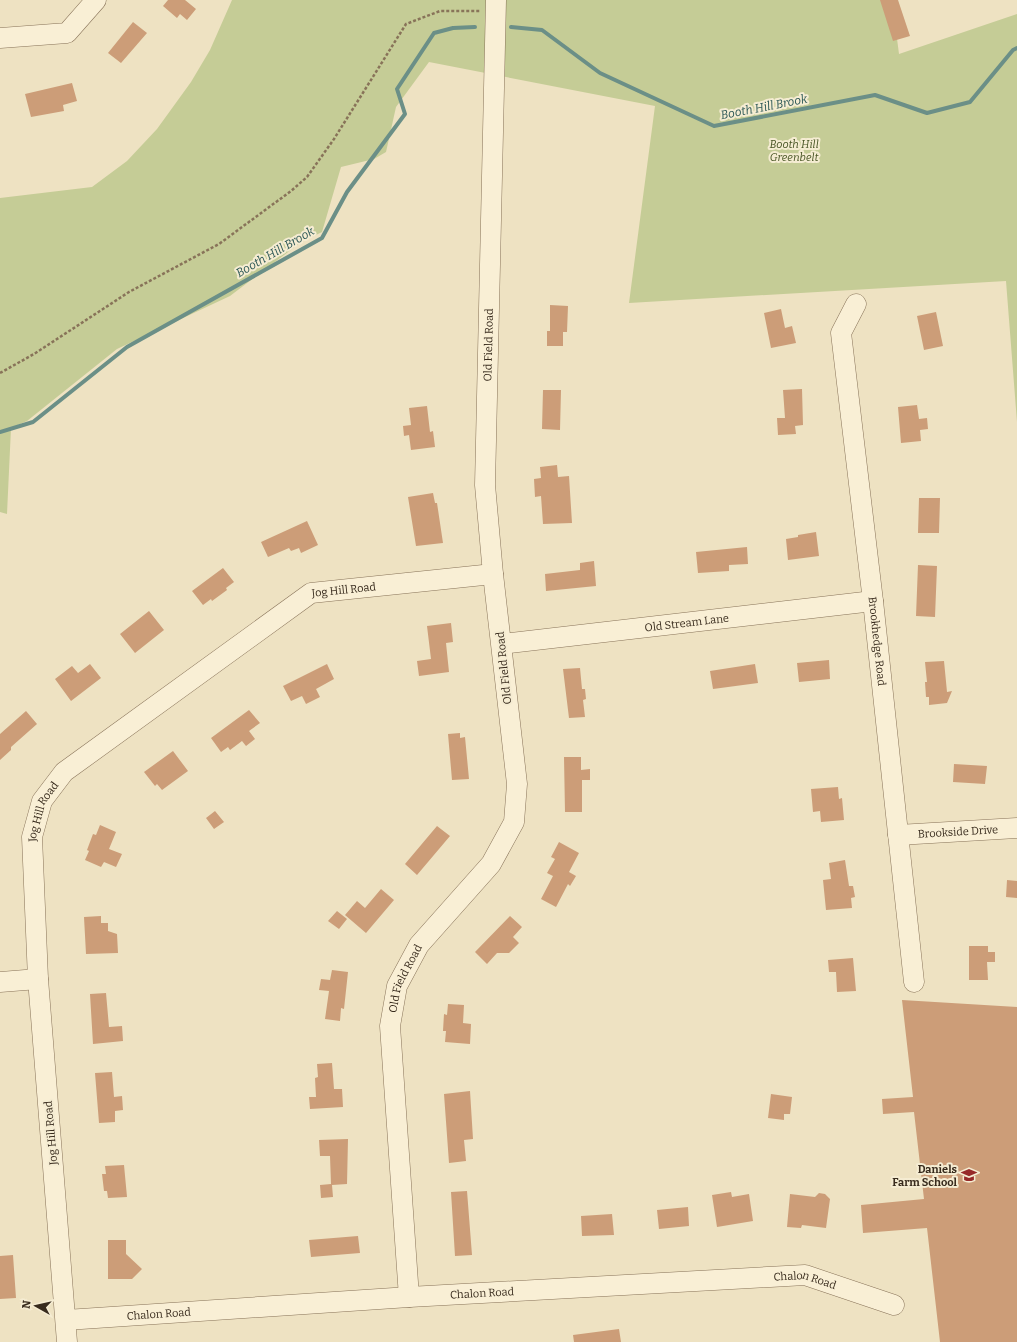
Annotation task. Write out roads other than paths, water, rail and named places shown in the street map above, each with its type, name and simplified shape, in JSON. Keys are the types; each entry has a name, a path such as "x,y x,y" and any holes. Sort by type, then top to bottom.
{"street":[{"path":"0,38 67,33 96,0"},
{"name":"Old Field Road","path":"409,1297 390,1026 398,986 419,945 491,864 514,822 516,784 502,644 493,574 485,485 495,5"},
{"name":"Brookhedge Road","path":"856,304 841,333 873,601 914,982"},
{"name":"Jog Hill Road","path":"67,1342 38,980 32,837 42,801 64,772 311,593 493,574"},
{"name":"Old Stream Lane","path":"502,644 873,601"},
{"name":"Brookside Drive","path":"898,835 1017,828"},
{"path":"0,982 38,980"},
{"name":"Chalon Road","path":"66,1320 409,1297 805,1275 894,1305"}],"waterway":[{"name":"Booth Hill Brook","path":"0,432 33,422 127,347 322,238 347,192 405,114 397,89 434,33 453,28 475,27"},
{"name":"Booth Hill Brook","path":"511,27 542,30 600,73 714,126 875,95 927,113 970,102 1013,50 1017,48"}],"place":[{"name":"Daniels Farm School","path":"969,1175"}],"park label":[{"name":"Booth Hill Greenbelt","path":"794,150"}]}
